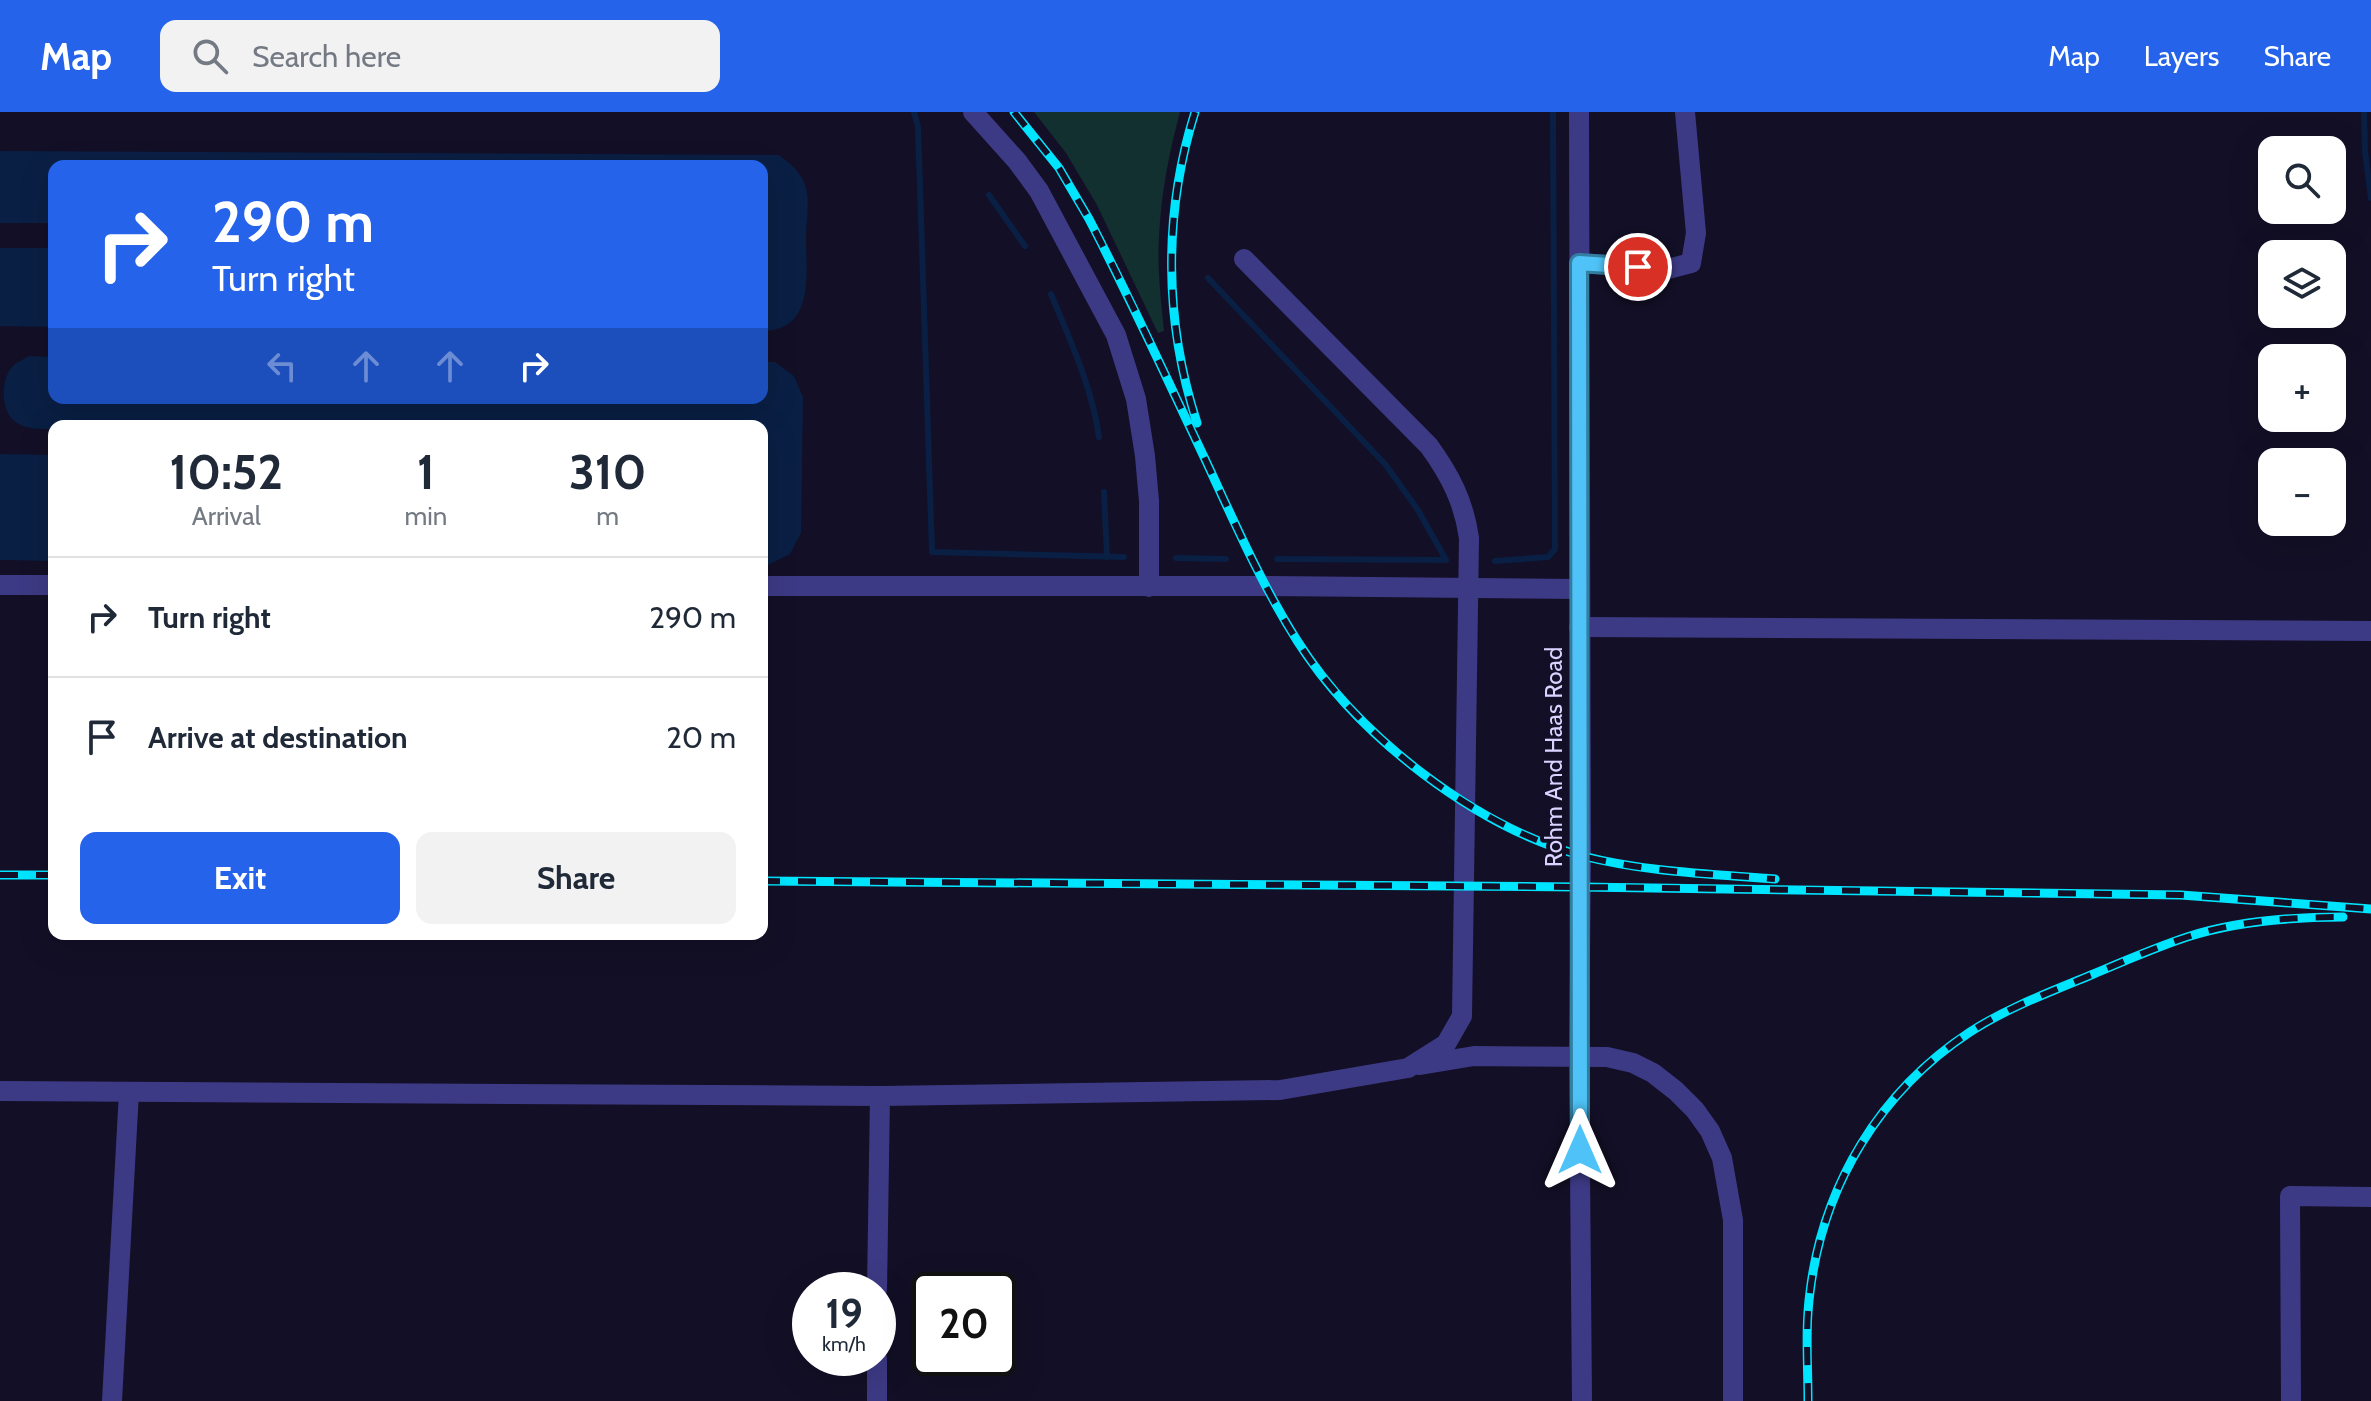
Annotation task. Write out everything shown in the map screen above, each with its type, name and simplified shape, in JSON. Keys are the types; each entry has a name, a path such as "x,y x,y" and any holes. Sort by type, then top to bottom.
{"street":[{"path":"973,112 1039,191 1116,335 1136,399 1145,456 1149,501 1149,587"},
{"name":"Rohm And Haas Road","path":"1579,112 1582,1401"},
{"path":"1579,263 1668,269 1691,263 1696,233 1685,112"},
{"path":"1244,259 1429,446 1457,491 1466,516 1469,538 1462,1016 1446,1044 1408,1068"},
{"path":"0,585 48,585"},
{"path":"768,586 1579,589"},
{"path":"1579,627 2371,631"},
{"path":"0,1091 880,1096 1280,1090 1474,1056 1607,1057 1633,1063 1653,1073 1676,1091 1710,1131 1722,1158 1733,1220 1733,1401"},
{"path":"112,1401 129,1092"},
{"path":"877,1272 880,1096"},
{"path":"2291,1401 2290,1196 2371,1197"},
{"path":"877,1376 877,1401"}],"green space":[{"path":"1034,112 1180,112 1166,174 1160,221 1159,272 1164,331 1158,333 1097,205 1066,153"}],"water":[{"path":"0,151 779,155 799,173 807,194 806,284 799,311 791,322 779,329 768,330 768,160 48,160 48,223 0,223"},
{"path":"0,248 48,248 48,327 0,326"},
{"path":"29,356 48,357 48,404 768,404 768,362 775,362 794,376 803,397 801,533 790,554 768,565 768,420 48,420 48,429 35,429 17,423 7,412 4,387 15,365"},
{"path":"0,454 48,455 48,561 0,560"}],"waterway":[{"path":"914,112 918,127 932,552 1124,557"},
{"path":"1495,561 1548,557 1555,549 1553,112"},
{"path":"2364,112 2371,198"},
{"path":"989,195 1025,246"},
{"path":"1208,278 1385,464 1418,510 1446,560 1277,559"},
{"path":"1051,294 1086,382 1099,437"},
{"path":"1104,492 1107,557"},
{"path":"1176,558 1226,559"}],"railway":[{"path":"1014,112 1059,168 1089,219 1272,598 1323,677 1353,711 1422,773 1501,824 1542,842 1583,856 1630,866 1775,879"},
{"path":"1195,112 1177,189 1172,268 1178,346 1197,423"},
{"path":"0,875 48,875"},
{"path":"768,881 2181,895 2371,909"},
{"path":"1808,1401 1808,1306 1817,1253 1828,1215 1861,1144 1909,1082 1938,1056 1984,1023 2138,955 2225,927 2264,921 2343,917"}],"route":[{"path":"1580,1150 1579,263 1638,267"}]}
